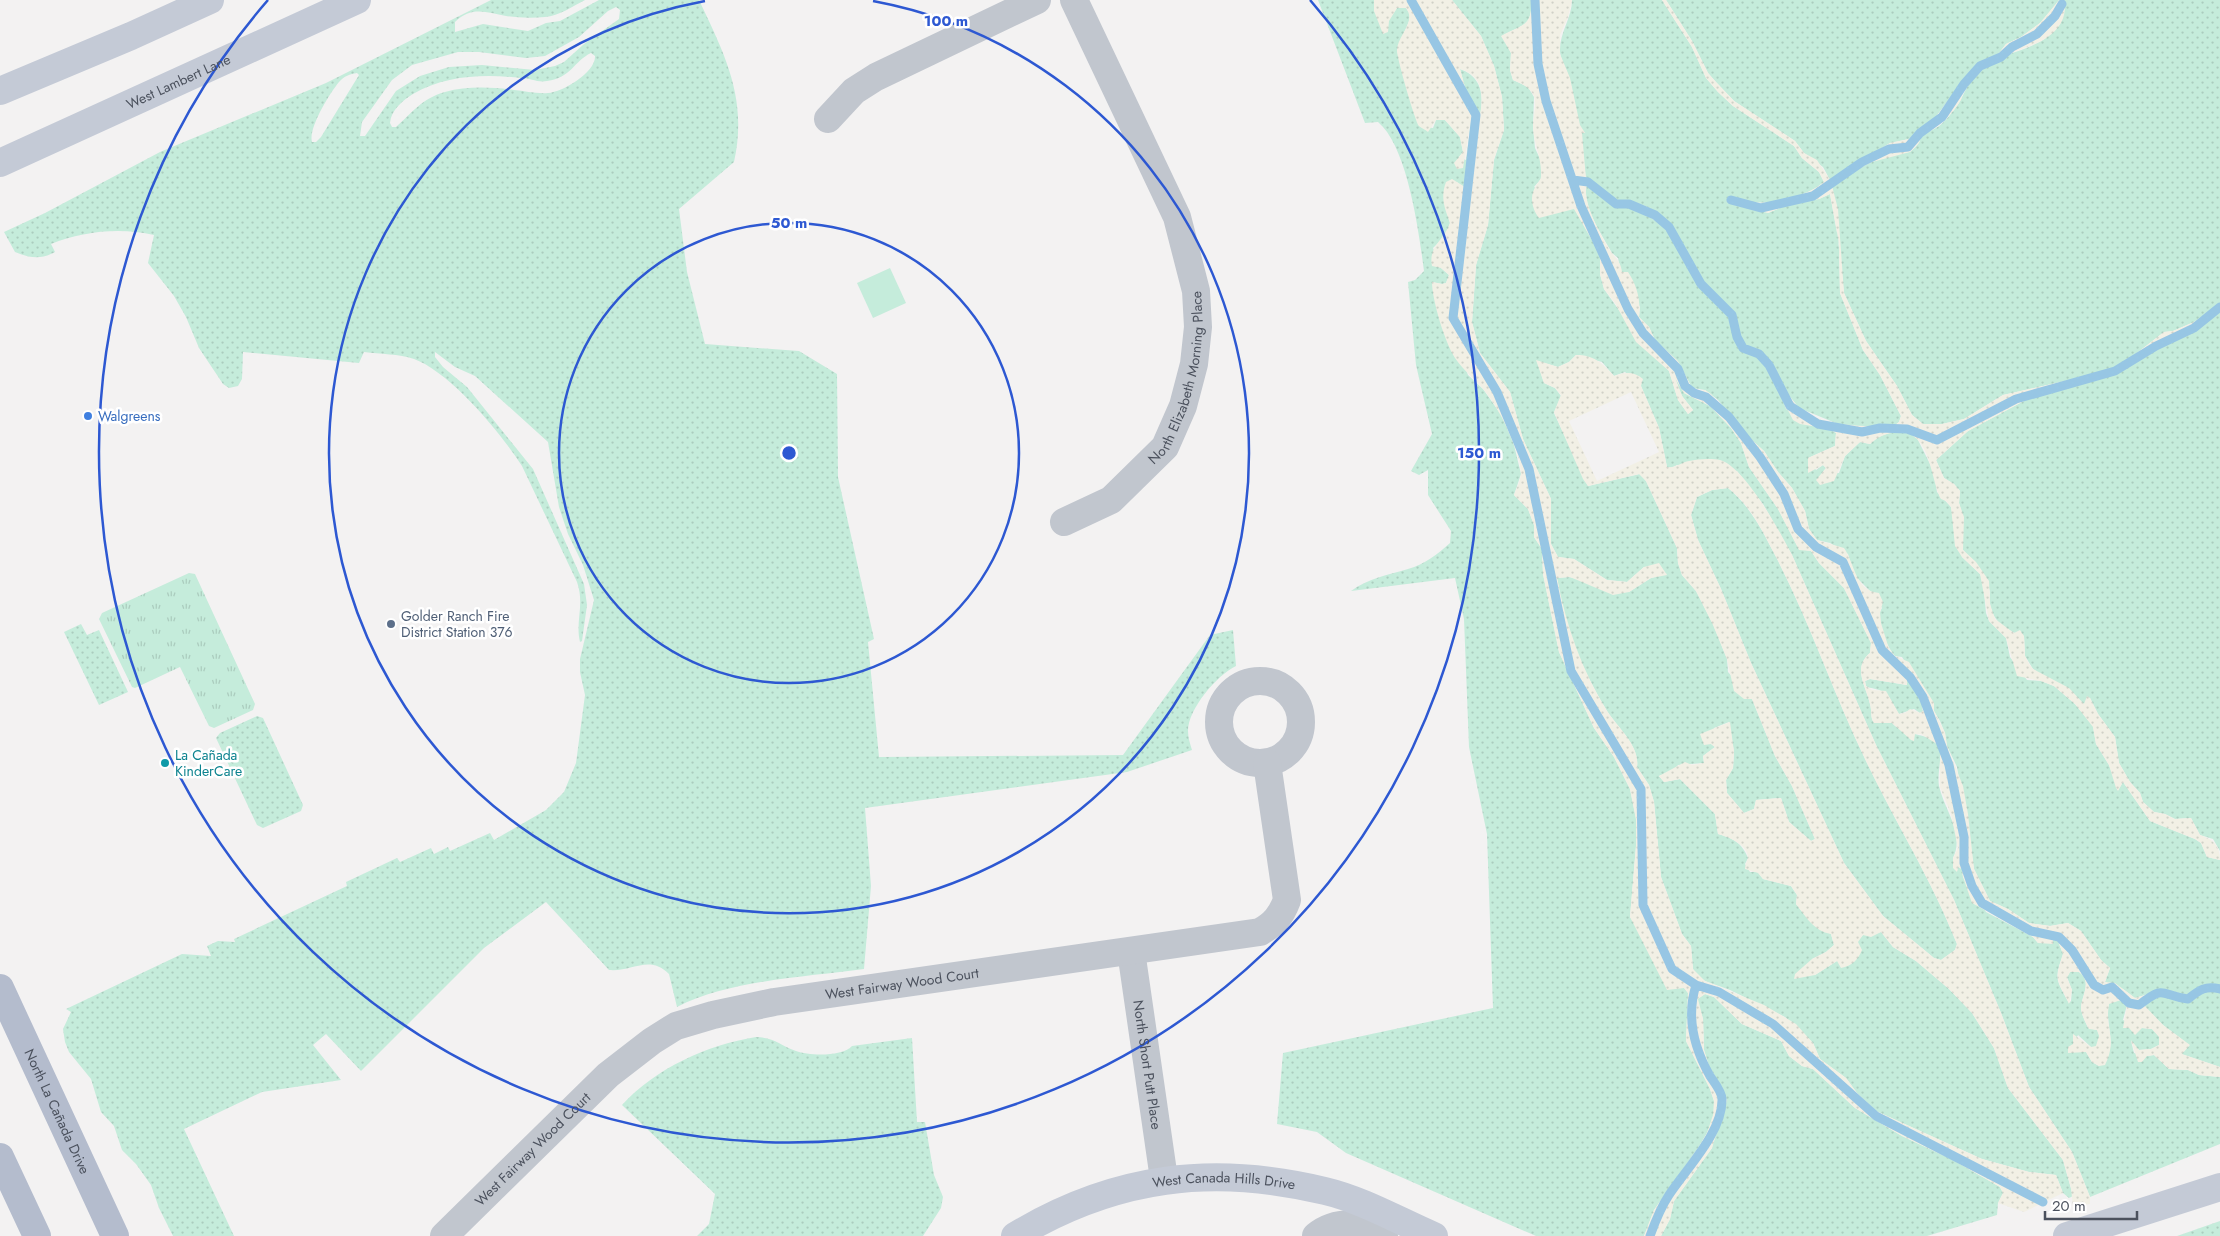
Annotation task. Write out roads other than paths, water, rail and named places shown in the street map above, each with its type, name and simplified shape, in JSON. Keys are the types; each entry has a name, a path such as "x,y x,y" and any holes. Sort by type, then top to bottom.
{"main road":[{"path":"0,91 131,36 210,0"},
{"name":"West Lambert Lane","path":"0,164 357,0"},
{"name":"North La Cañada Drive","path":"0,988 115,1236"},
{"path":"0,1157 37,1236"},
{"name":"West Canada Hills Drive","path":"1014,1236 1046,1217 1068,1207 1119,1190 1164,1180 1206,1176 1275,1182 1327,1191 1375,1224 1434,1236"},
{"path":"2067,1236 2220,1187"}],"street":[{"path":"828,119 854,91 876,77 1037,0"},
{"name":"North Elizabeth Morning Place","path":"1064,522 1111,500 1165,447 1183,406 1194,364 1198,327 1196,290 1177,217 1074,0"},
{"name":"West Fairway Wood Court","path":"444,1236 608,1075 652,1041 676,1026 713,1014 774,1002 1260,932 1274,924 1282,913 1287,900 1267,763"},
{"name":"North Short Putt Place","path":"1131,951 1164,1180"},
{"path":"1316,1236 1333,1226 1375,1224"}],"waterway":[{"path":"1411,0 1476,115 1453,318 1497,392 1529,469 1571,671 1641,789 1643,905 1672,969 1696,985 1719,992 1773,1024 1876,1116 2043,1202"},
{"path":"1535,0 1538,64 1546,101 1581,206 1628,309 1643,333 1678,369 1685,386 1694,393 1706,397 1729,417 1760,457 1784,494 1798,529 1816,547 1843,562 1882,650 1910,677 1923,697 1949,765 1964,837 1964,863 1972,886 1982,903 2031,931 2059,937 2072,950 2094,985 2103,990 2112,987 2129,1003 2139,1005 2159,993 2188,999 2203,989 2220,989"},
{"path":"1731,200 1761,208 1813,196 1862,162 1889,149 1908,147 1920,133 1942,117 1964,84 1980,66 2001,57 2012,47 2037,34 2055,16 2062,4"},
{"path":"1573,180 1588,182 1616,204 1629,204 1655,215 1669,227 1701,284 1732,315 1737,337 1743,348 1759,354 1769,365 1790,406 1818,424 1862,432 1880,428 1907,429 1937,440 2016,399 2115,371 2156,346 2194,328 2220,307"},
{"path":"1650,1236 1666,1200 1702,1150 1717,1124 1721,1112 1721,1093 1704,1065 1693,1032 1692,1009 1696,985"}],"place":[{"name":"Walgreens","path":"88,416"},
{"name":"Golder Ranch Fire District Station 376","path":"391,624"},
{"name":"La Cañada KinderCare","path":"165,763"}]}
